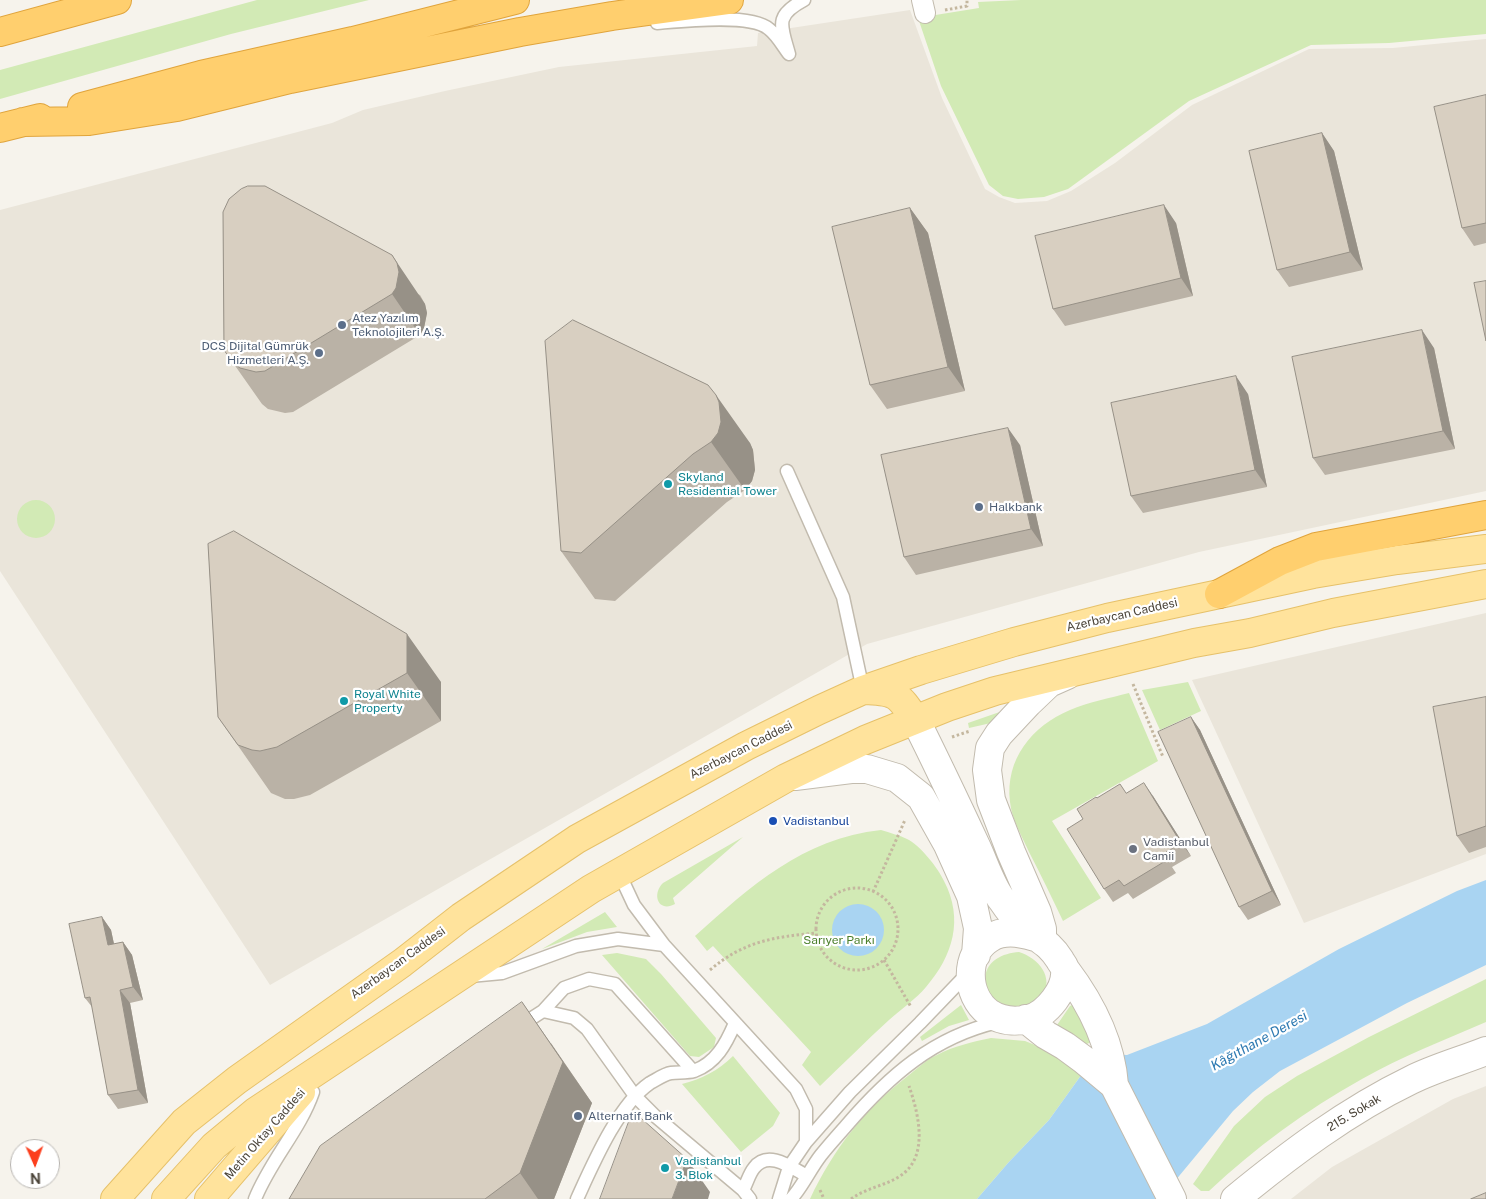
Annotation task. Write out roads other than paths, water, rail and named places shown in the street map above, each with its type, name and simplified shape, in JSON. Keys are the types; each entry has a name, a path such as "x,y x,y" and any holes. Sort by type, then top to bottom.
{"highway":[{"path":"0,32 117,0"},
{"path":"11,125 201,76 352,41 515,0"},
{"path":"11,125 89,121 177,107 290,79 520,32 612,16 729,0"},
{"path":"1219,594 1280,561 1316,547 1486,515"}],"main road":[{"name":"Azerbaycan Caddesi","path":"115,1199 184,1122 222,1092 402,963 461,917 527,872 577,839 746,746 864,690 921,670 1023,639 1174,602 1313,574 1397,560 1486,549"},
{"path":"166,1199 214,1146 254,1112 590,890 786,778 865,740 915,719 995,691 1333,613 1486,584"},
{"path":"864,690 887,691 902,700 915,719"},
{"name":"Metin Oktay Caddesi","path":"209,1199 321,1069"}],"street":[{"path":"1042,939 1042,928 1037,912 1011,852 992,800 988,762 990,748 1012,720 1050,683 1069,674"},
{"path":"915,719 1001,899 1025,927 1050,945 1080,988 1094,1013 1113,1069 1114,1085"},
{"path":"786,778 851,769 867,769 897,778 921,797 948,845 971,896 978,928 973,962 972,989 979,1002 989,1012 1016,1020 1046,1035 1084,1060 1114,1085 1172,1199"},
{"path":"973,962 980,947 991,937 1007,933 1021,933 1042,939"},
{"path":"1016,1020 1032,1018 1045,1010 1055,998 1064,982 1065,969"},
{"name":"215. Sokak","path":"1235,1199 1310,1140 1362,1107 1412,1079 1486,1051"},
{"name":"215. Sokak","path":"1264,1199 1318,1157 1370,1123 1420,1096 1486,1071"}],"lane":[{"path":"520,32 693,20 733,20 758,23 769,28 788,54 782,27 784,14 792,6 804,0"},
{"path":"788,470 842,597 864,690"},
{"path":"619,873 634,905 664,945 696,982 796,1088 806,1109 806,1142"},
{"path":"458,977 502,974 576,946 618,939 664,945"},
{"path":"780,1199 790,1167 806,1142 850,1092 920,1023 973,962"},
{"path":"505,1036 543,1011 564,988 589,979 615,984 693,1072"},
{"path":"543,1011 574,1018 588,1029 635,1096 655,1116 747,1194 753,1169 760,1162 770,1160 781,1162 807,1176"},
{"path":"791,1199 821,1155 862,1108 893,1077 917,1057 946,1040 974,1027 1016,1020"},
{"path":"577,1199 598,1153 635,1096 650,1084 668,1074 693,1072 715,1058 726,1043 735,1023"},
{"path":"255,1199 274,1162 311,1100 321,1069"}],"water":[{"name":"Kâğıthane Deresi","path":"1486,880 1486,965 1407,1003 1280,1071 1253,1092 1233,1111 1160,1199 977,1199 1049,1120 1082,1074 1103,1054 1127,1055 1207,1024 1339,949 1457,891"},
{"path":"853,904 863,904 877,911 884,925 884,935 877,949 863,956 853,956 843,952 836,945 832,935 832,925 836,915 843,908"}],"place":[{"name":"Atez Yazılım Teknolojileri A.Ş.","path":"342,325"},
{"name":"DCS Dijital Gümrük Hizmetleri A.Ş.","path":"319,353"},
{"name":"Skyland Residential Tower","path":"668,484"},
{"name":"Halkbank","path":"979,507"},
{"name":"Royal White Property","path":"344,701"},
{"name":"Vadistanbul","path":"773,821"},
{"name":"Vadistanbul Camii","path":"1133,849"},
{"name":"Alternatif Bank","path":"578,1116"},
{"name":"Vadistanbul 3. Blok","path":"665,1168"}],"park label":[{"name":"Sarıyer Parkı","path":"839,940"}]}
